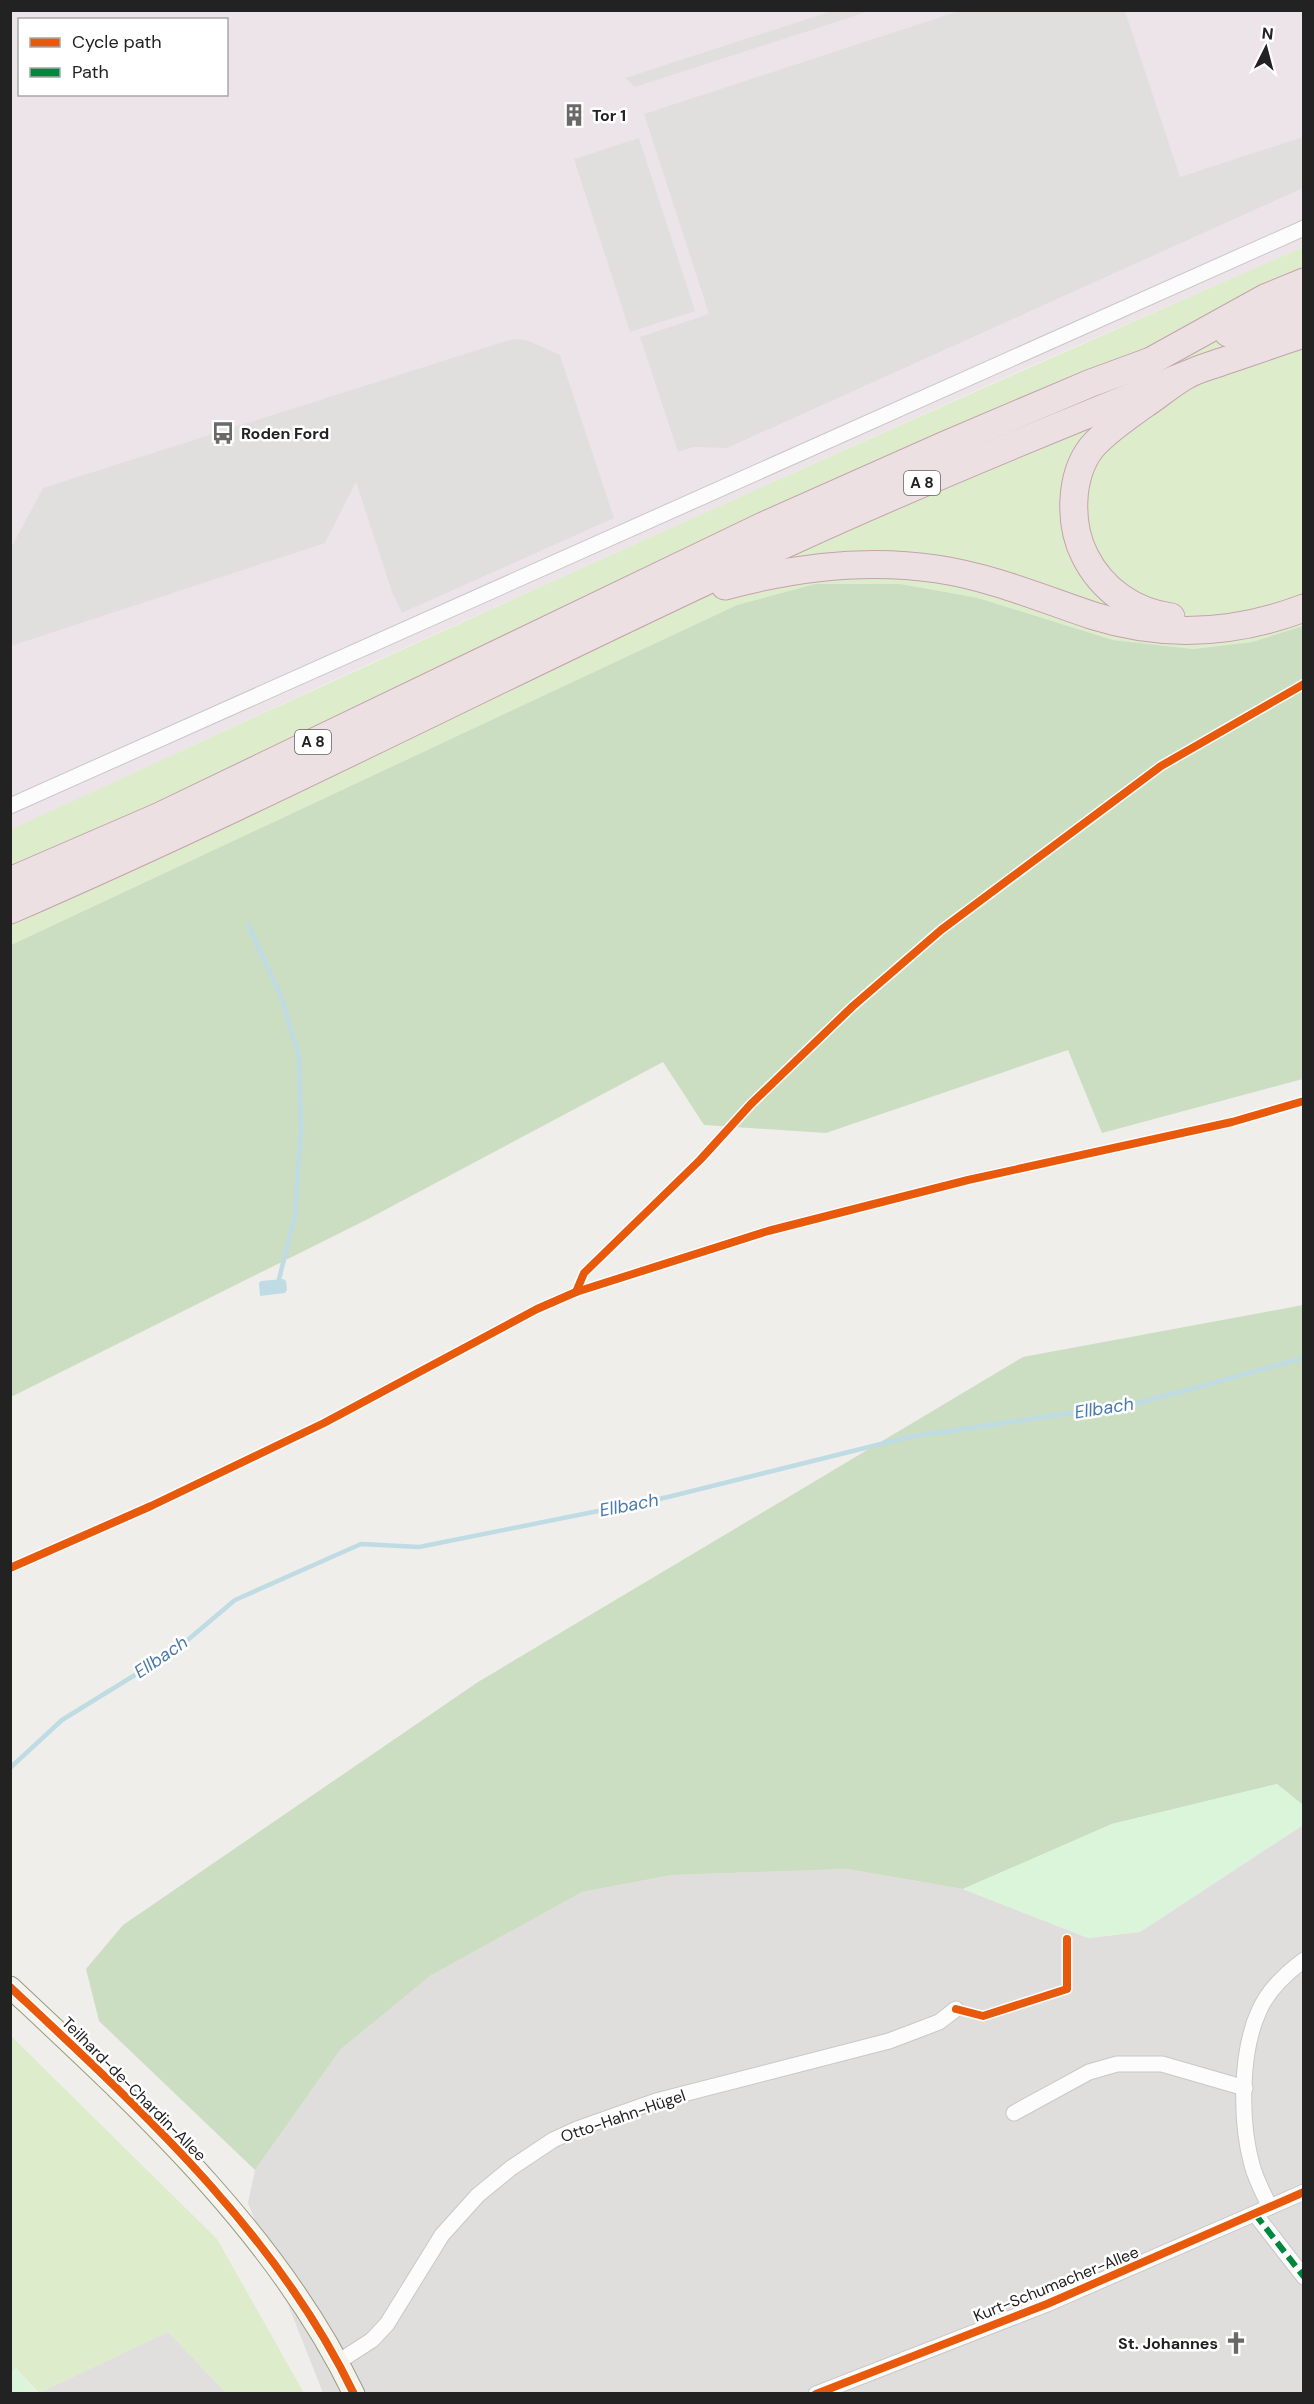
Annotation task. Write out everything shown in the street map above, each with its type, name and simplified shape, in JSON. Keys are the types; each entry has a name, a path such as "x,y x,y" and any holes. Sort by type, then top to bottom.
{"highway":[{"path":"1151,361 1264,298 1304,282"},
{"name":"A 8","path":"10,881 158,817 763,526 945,444 1091,383 1304,306"},
{"name":"A 8","path":"10,910 286,784 660,603 953,469 1188,374 1304,334"},
{"path":"1188,374 1110,429 1091,449 1080,470 1074,497 1074,523 1080,545 1092,570 1108,589 1131,605 1156,615 1189,619 1232,615 1274,605 1304,594"},
{"path":"660,603 754,578 804,568 892,564 939,569 1000,584 1097,617 1140,627 1187,632 1229,629 1273,620 1304,608"}],"street":[{"path":"10,806 1304,228"},
{"path":"1270,2207 1257,2182 1251,2163 1245,2115 1246,2053 1259,2010 1274,1986 1304,1960"},
{"name":"Teilhard-de-Chardin-Allee","path":"10,1987 165,2137 242,2221 307,2309 354,2394"},
{"name":"Otto-Hahn-Hügel","path":"338,2362 372,2340 387,2324 442,2235 478,2195 511,2168 553,2140 656,2101 888,2041 939,2022 956,2009"},
{"path":"1014,2113 1089,2072 1117,2064 1162,2064 1245,2088"},
{"name":"Kurt-Schumacher-Allee","path":"816,2394 1047,2304 1304,2192"},
{"path":"1255,2214 1304,2277"}],"shaded area":[{"path":"10,11 1303,11 1303,247 1017,372 353,671 11,830"},
{"path":"832,11 870,11 635,87 625,78"},
{"path":"959,11 1125,11 1180,177 1303,137 1303,188 727,448 694,447 678,452 640,337 709,314 644,114"},
{"path":"639,138 695,311 630,332 574,159"},
{"path":"519,339 560,355 614,518 402,613 392,592 356,482 325,543 11,646 11,548 43,488 509,340"},
{"path":"1303,1825 1303,2393 323,2393 248,2203 255,2170 340,2050 430,1976 582,1892 672,1875 847,1869 963,1889 1088,1938 1140,1932"},
{"path":"168,2332 226,2393 39,2393"}],"green space":[{"path":"1303,247 1303,626 1252,642 1193,649 1113,640 978,598 815,584 737,605 11,945 10,830 655,535"},
{"path":"815,584 900,584 978,598 1113,640 1193,649 1252,642 1303,626 1303,1079 1102,1133 1068,1050 826,1133 704,1125 663,1062 368,1219 11,1397 11,945 737,605"},
{"path":"1303,1305 1303,1805 1277,1784 1112,1824 963,1889 847,1869 672,1875 582,1892 430,1976 340,2050 255,2170 99,2021 86,1969 123,1925 478,1682 1023,1357"},
{"path":"1277,1784 1303,1805 1303,1825 1140,1932 1088,1938 963,1889 1112,1824"},
{"path":"10,2035 217,2239 304,2393 226,2393 168,2332 39,2393 16,2368 11,2372"},
{"path":"16,2368 37,2393 11,2393 11,2372"}],"water":[{"path":"283,1279 286,1281 285,1293 260,1296 259,1283 261,1281"}],"waterway":[{"path":"248,925 280,994 299,1056 301,1133 295,1216 279,1279"},
{"name":"Ellbach","path":"10,1768 62,1720 177,1649 235,1600 361,1544 419,1547 668,1497 909,1437 1139,1403 1304,1358"}],"marked path":[{"path":"1255,2214 1304,2277"}],"cycle path":[{"path":"576,1292 584,1273 700,1160 751,1104 853,1006 941,930 1161,766 1304,684"},
{"path":"10,1568 151,1506 324,1423 537,1309 576,1292 768,1231 968,1180 1232,1122 1304,1101"},
{"path":"956,2009 983,2016 1067,1989 1067,1939"},
{"path":"10,1987 155,2126 245,2226 285,2279 322,2335 354,2394"},
{"path":"816,2394 1047,2304 1304,2192"}],"place":[{"name":"Tor 1","path":"574,115"},
{"name":"Roden Ford","path":"223,433"},
{"name":"St. Johannes","path":"1236,2343"}]}
